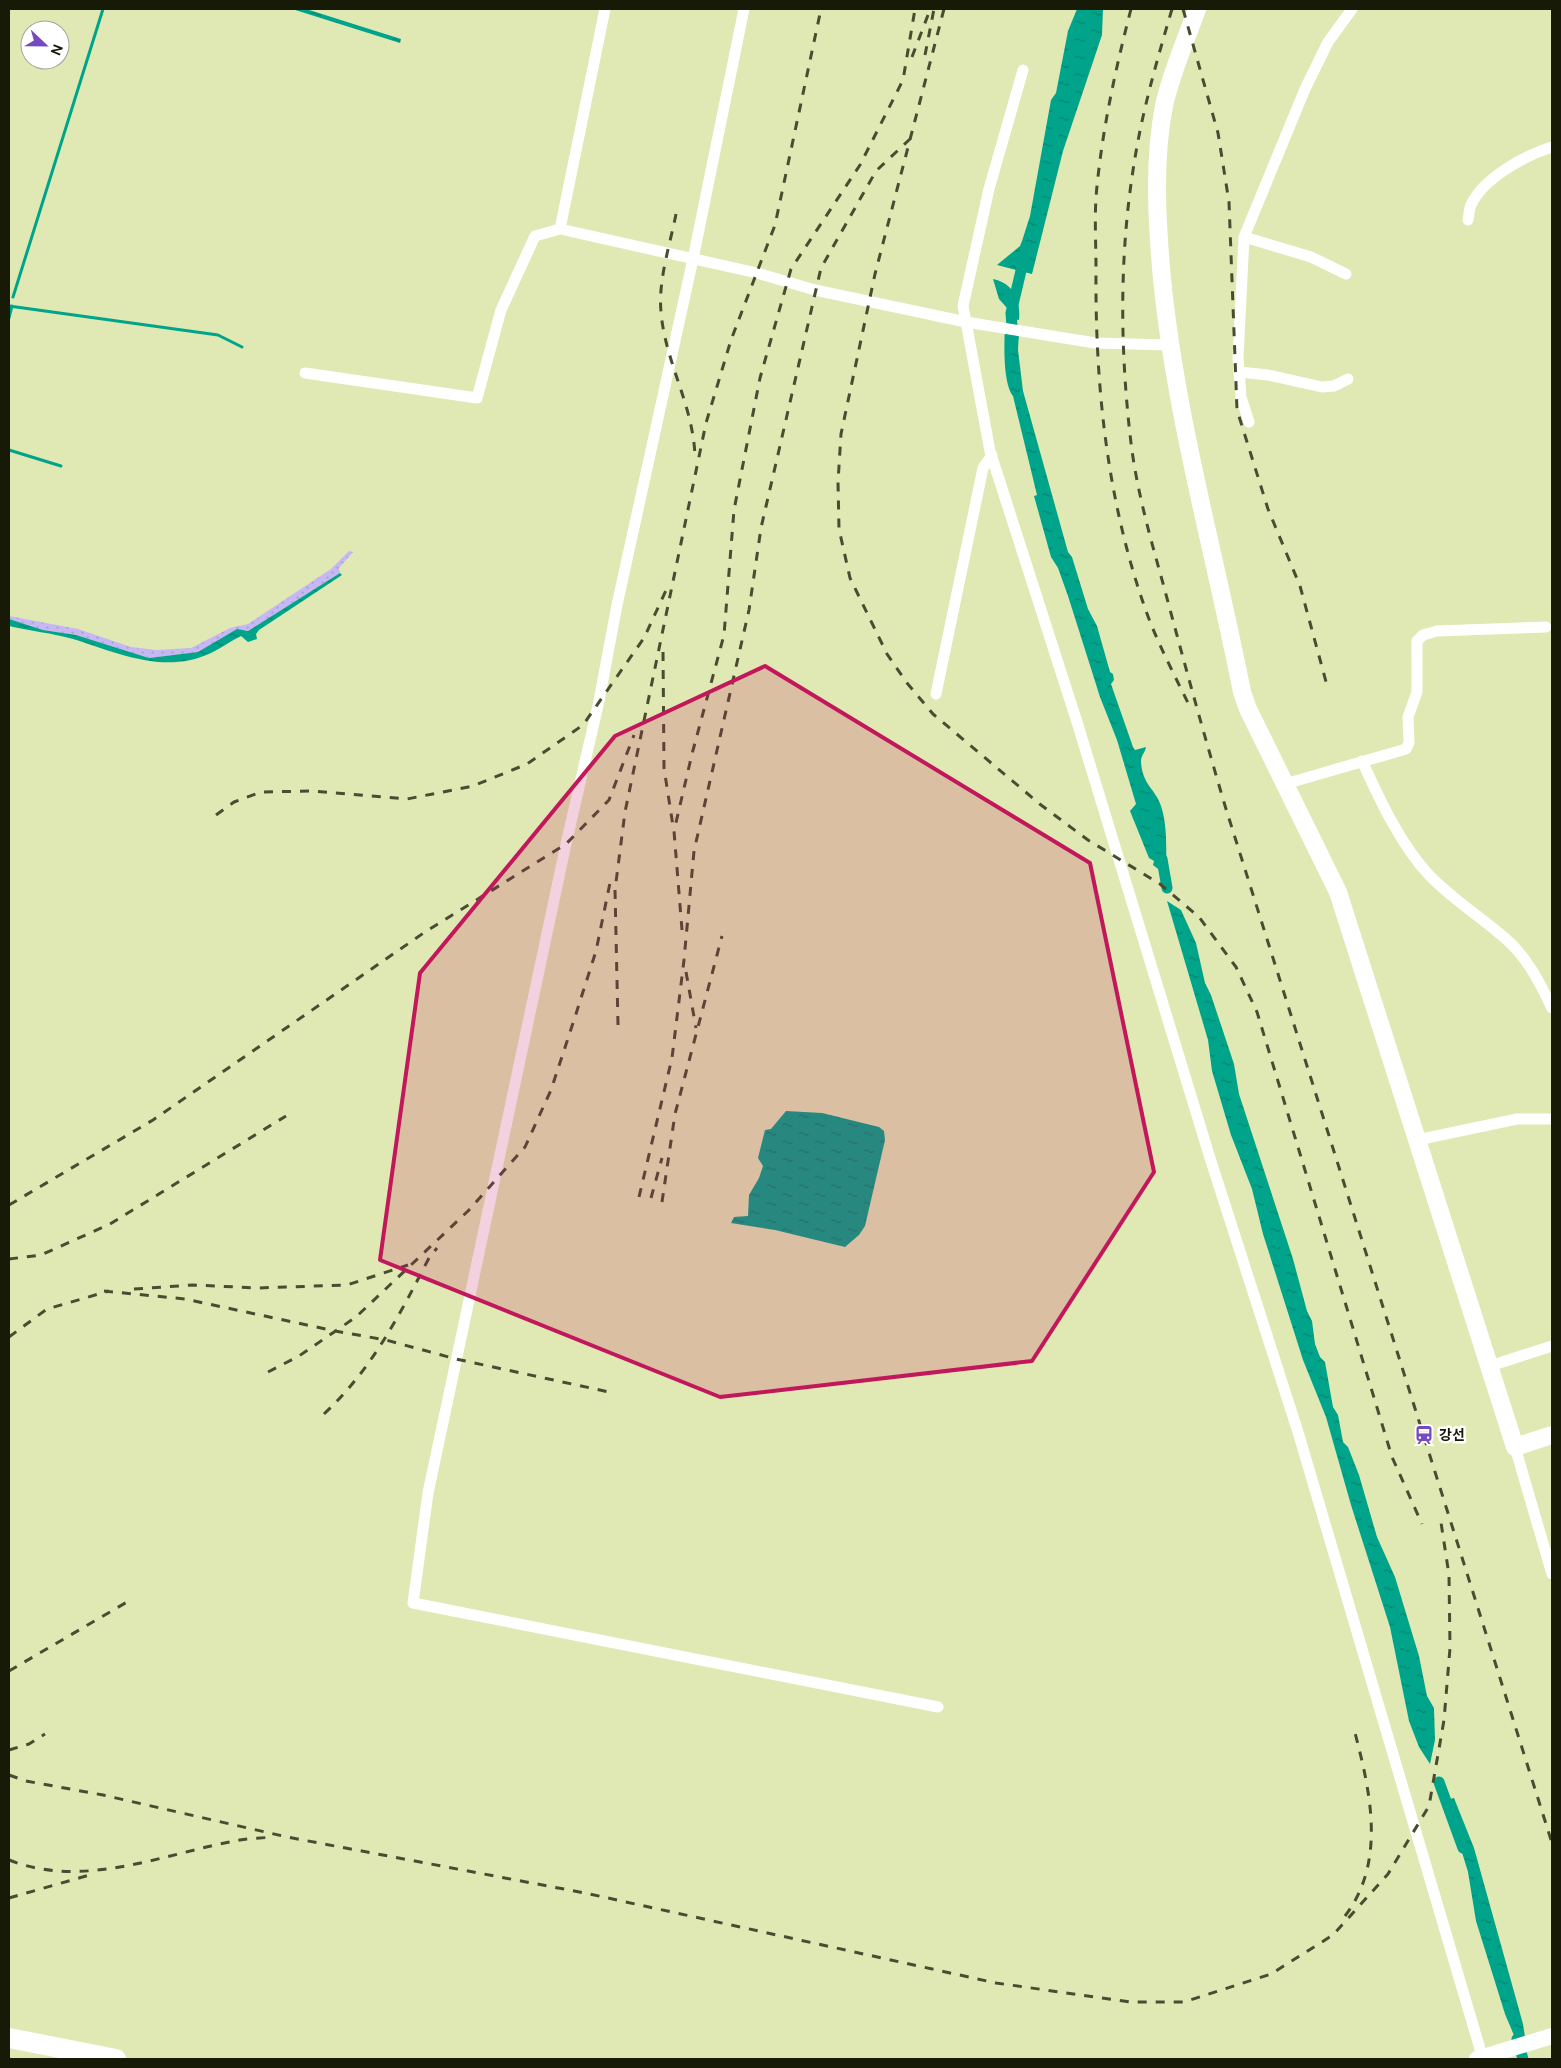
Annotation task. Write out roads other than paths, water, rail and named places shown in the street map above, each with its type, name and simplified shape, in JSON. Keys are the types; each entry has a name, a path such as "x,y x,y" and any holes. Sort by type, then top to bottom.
{"highway":[{"path":"9,2038 116,2059"}],"main road":[{"path":"1197,9 1165,105 1157,166 1159,237 1169,345 1207,537 1242,692 1248,709 1338,892 1515,1447 1552,1435"}],"street":[{"path":"560,229 605,9"},
{"path":"744,9 693,259 619,595 599,701 566,844 428,1493 413,1603 938,1707"},
{"path":"1249,422 1241,397 1238,358 1244,237 1305,89 1328,42 1349,10"},
{"path":"1023,70 988,189 964,306 992,455 1210,1158 1298,1432 1485,2057 1546,2038"},
{"path":"1468,220 1471,205 1492,180 1532,153 1552,147"},
{"path":"305,373 477,398 501,310 535,236 560,229 693,259 815,290 966,322 1035,335 1096,343 1169,345"},
{"path":"1244,237 1311,257 1346,274"},
{"path":"1239,372 1268,375 1322,388 1334,386 1348,379"},
{"path":"936,694 983,468 992,455"},
{"path":"1285,784 1406,749 1409,743 1408,717 1417,692 1417,641 1423,635 1437,631 1546,627"},
{"path":"1362,761 1379,797 1414,856 1430,876 1507,939 1519,952 1537,977 1552,1008"},
{"path":"1417,1140 1517,1119 1552,1119"},
{"path":"1490,1366 1552,1346"},
{"path":"1515,1447 1552,1574"}],"water":[{"path":"292,9 306,9 401,39 400,43"},
{"path":"1077,9 1103,9 1102,35 1063,151 1032,274 997,265 1020,246 1030,216 1051,100 1056,93 1068,31"},
{"path":"993,279 1011,288 1019,306 1019,320 1006,317 1007,308 999,299"},
{"path":"1005,328 1019,330 1018,350 1023,391 1068,552 1072,557 1088,609 1097,626 1110,672 1113,674 1114,680 1111,684 1133,747 1135,750 1146,747 1141,759 1142,769 1146,781 1161,806 1163,814 1166,840 1166,875 1153,865 1154,861 1149,858 1130,811 1136,804 1117,740 1100,697 1058,568 1051,557 1034,496 1037,495 1013,396 1007,383 1004,344"},
{"path":"340,573 342,575 259,630 256,634 257,639 248,642 241,636 211,653 176,662 141,660 73,639 9,626 9,619 43,630 76,635 149,658 198,652 237,629 248,631"},
{"path":"1167,901 1181,910 1196,943 1205,983 1211,995 1234,1064 1239,1094 1293,1259 1307,1311 1312,1321 1315,1344 1320,1357 1325,1362 1333,1407 1338,1415 1343,1442 1348,1447 1359,1475 1377,1537 1395,1577 1419,1656 1427,1696 1434,1708 1435,1740 1430,1764 1419,1747 1409,1721 1390,1627 1351,1505 1326,1417 1303,1360 1263,1234 1252,1189 1231,1135 1212,1071 1208,1040"},
{"path":"786,1111 822,1113 879,1127 884,1131 885,1140 865,1226 859,1235 845,1247 775,1230 731,1223 734,1217 748,1216 749,1195 759,1178 763,1166 758,1158 765,1130 771,1129"},
{"path":"1454,1798 1474,1848 1523,2024 1525,2037 1516,2040 1505,2014 1476,1921 1468,1872 1446,1800"}],"waterway":[{"path":"13,297 103,9"},
{"path":"1013,338 1011,313 1024,258"},
{"path":"9,306 218,335 242,347"},
{"path":"9,318 12,306"},
{"path":"9,450 61,466"},
{"path":"1162,859 1167,888"},
{"path":"1439,1782 1463,1848"},
{"path":"1517,2039 1523,2059"}],"railway":[{"path":"618,1025 615,890 625,812 706,423 731,340 775,225 821,9"},
{"path":"682,930 674,831 692,754 724,635 734,510 760,378 791,269 860,165 903,80 915,9"},
{"path":"925,55 934,9"},
{"path":"944,9 875,274 841,434 838,482 839,529 850,578 887,654 907,683 933,714 1041,805 1088,840 1160,884 1199,917 1236,967 1257,1012 1392,1457 1422,1524"},
{"path":"1131,9 1106,119 1096,196 1096,313 1101,400 1113,485 1133,570 1146,611 1190,707"},
{"path":"1172,9 1141,125 1129,199 1126,233 1123,339 1127,408 1137,480 1154,552 1226,809 1552,1843"},
{"path":"1183,9 1218,133 1229,202 1237,410 1268,509 1300,586 1328,689"},
{"path":"912,57 928,15"},
{"path":"639,1197 672,1058 684,960 694,851 749,610 761,528 821,268 876,171 910,139"},
{"path":"676,214 661,288 661,312 668,348 689,419 695,456"},
{"path":"216,815 234,802 261,792 311,791 407,799 473,786 527,764 583,725 644,638 668,586"},
{"path":"663,652 664,768 673,826"},
{"path":"9,1205 153,1120 425,932 566,844 609,800 634,735"},
{"path":"268,1372 299,1356 356,1317 468,1211 525,1147 551,1090 575,1017 596,951 611,878"},
{"path":"662,1202 675,1114 722,936"},
{"path":"686,972 696,1028"},
{"path":"9,1259 41,1255 110,1224 286,1116"},
{"path":"651,1198 662,1158"},
{"path":"324,1414 356,1379 383,1341 407,1301 429,1258 437,1248"},
{"path":"134,1289 193,1285 257,1288 347,1285 408,1265"},
{"path":"104,1291 185,1299 386,1340 456,1359 609,1392"},
{"path":"9,1337 47,1309 109,1291"},
{"path":"9,1775 26,1781 103,1795 287,1837 585,1893 996,1983 1131,2002 1184,2002 1271,1974 1333,1935 1388,1874 1429,1806 1444,1720 1450,1648 1449,1575 1440,1516"},
{"path":"9,1671 127,1602"},
{"path":"1345,1916 1358,1895 1371,1849 1369,1800 1354,1729"},
{"path":"9,1750 29,1744 45,1734"},
{"path":"9,1860 38,1868 67,1871 96,1870 154,1860 240,1840 274,1837"},
{"path":"9,1898 93,1874"}],"place":[{"name":"강선","path":"1424,1435"}]}
